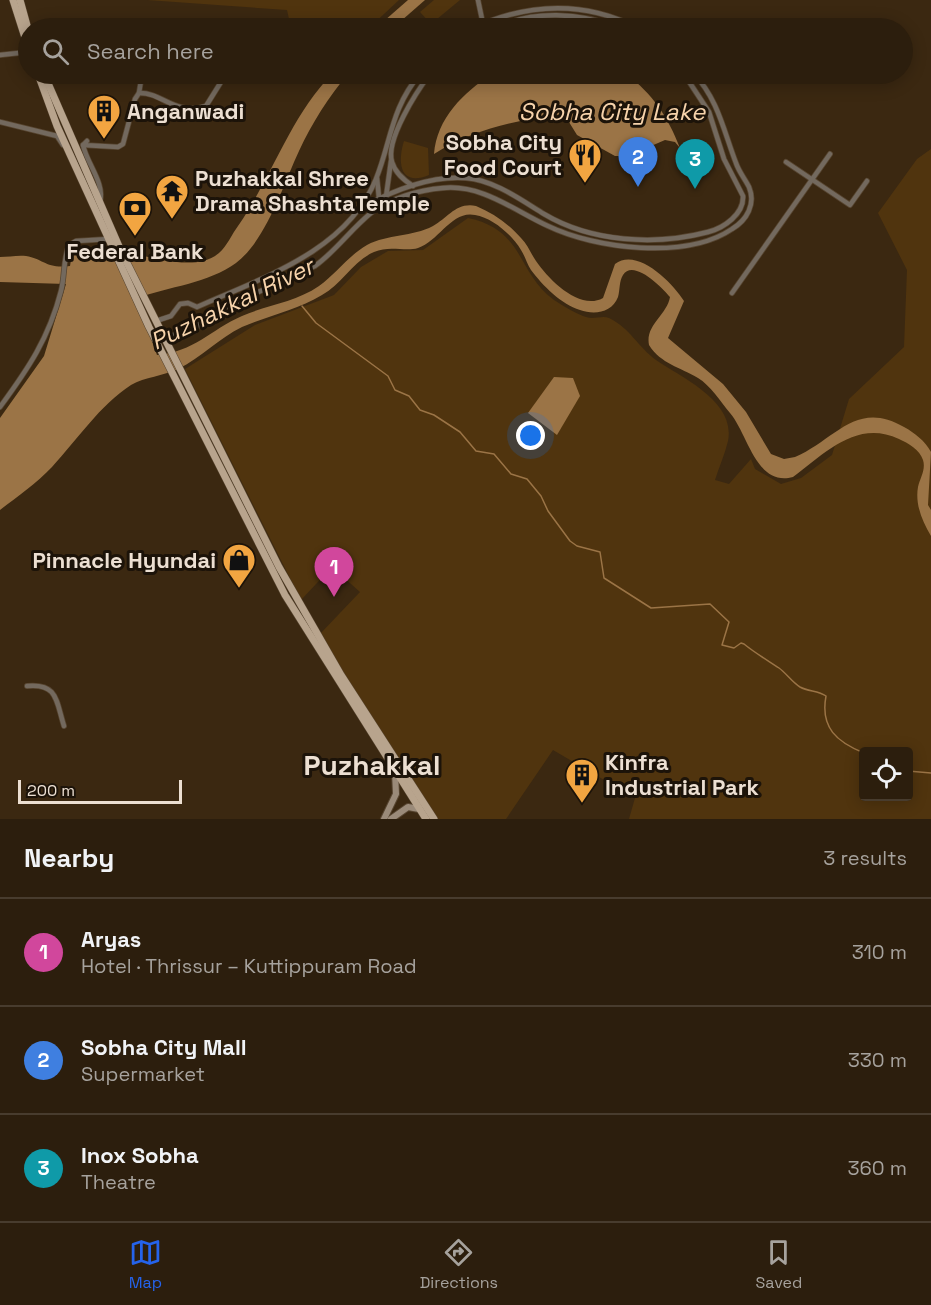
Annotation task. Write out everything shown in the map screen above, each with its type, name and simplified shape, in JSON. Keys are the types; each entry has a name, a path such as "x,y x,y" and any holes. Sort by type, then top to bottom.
{"main road":[{"path":"14,0 19,18"},
{"path":"20,0 25,18"},
{"path":"42,84 97,215 121,251 156,321 187,395"},
{"path":"48,84 99,203 138,305 160,349 187,395 303,620 426,819"},
{"path":"303,620 434,819"},
{"path":"384,819 396,794 395,772"},
{"path":"392,819 408,807 420,809"}],"street":[{"path":"478,0 482,18"},
{"path":"498,18 514,12 565,7 616,18"},
{"path":"539,18 552,15 586,18"},
{"path":"0,55 18,52"},
{"path":"99,203 101,188 85,156 85,143 118,147 123,144 141,84"},
{"path":"140,93 150,94 167,104 198,109 206,106 220,84"},
{"path":"362,207 376,178 389,132 413,84"},
{"path":"385,204 388,196 391,160 408,108 424,84"},
{"path":"156,321 171,316 180,304 188,303 197,307 302,259 317,250 362,207 379,198 413,186 449,179 480,181 511,194 569,227 614,238 681,237 717,230 736,215 744,202 743,196 724,159 710,112 691,84"},
{"path":"166,343 180,332 195,332 202,318 315,266 330,255 372,212 385,204 429,189 446,187 464,189 500,200 550,227 605,244 649,247 684,245 723,235 742,221 749,211 752,195 733,155 712,98 702,84"},
{"path":"0,122 57,136 97,215"},
{"path":"732,293 830,154"},
{"path":"724,159 733,155"},
{"path":"391,160 395,171 413,186"},
{"path":"786,162 849,205 867,182"},
{"path":"376,178 379,198 385,204"},
{"path":"736,215 742,221"},
{"path":"550,227 553,219"},
{"path":"681,237 684,245"},
{"path":"0,407 34,360 49,331 62,289 69,245 76,241 112,239"},
{"path":"27,686 44,685 51,690 64,726"}],"shaded area":[{"path":"147,0 399,0 380,18 289,18 287,10"},
{"path":"434,0 460,0 438,18 426,18 420,12"},
{"path":"404,141 428,148 429,175 412,178 403,171 401,157"},
{"path":"931,149 931,819 629,819 635,798 553,750 506,819 437,819 319,635 360,592 332,567 301,600 185,369 255,325 334,295 361,267 388,251 423,250 468,218 487,224 500,232 510,242 542,289 554,300 586,317 606,317 616,322 656,360 705,392 716,403 724,414 728,427 728,441 715,480 729,484 751,459 755,469 781,484 801,478 832,455 849,399 904,347 907,270 878,213 917,159"}],"water":[{"path":"408,0 425,0 404,18 387,18"},
{"path":"323,84 341,84 309,130 273,211 247,253 236,263 214,275 137,298 157,355 181,350 242,316 291,300 310,291 325,281 354,254 375,241 425,230 458,208 476,206 511,228 549,277 575,297 594,301 603,298 615,264 624,260 643,263 663,276 684,301 668,338 723,384 746,412 771,454 784,459 795,457 846,425 872,417 887,420 912,432 931,452 928,505 931,510 931,536 918,506 918,487 924,467 923,460 910,445 884,434 869,433 842,442 793,477 780,478 770,474 754,457 736,422 711,389 698,378 659,357 649,345 650,332 670,297 661,287 640,272 628,271 622,277 618,297 612,306 597,312 580,310 559,299 541,282 531,270 517,244 507,233 489,220 475,215 459,217 452,221 433,239 418,248 386,249 374,252 360,261 336,285 312,300 242,327 178,369 131,385 109,402 46,473 0,510 0,418 44,356 66,284 0,282 0,257 26,256 62,267 70,266 72,254 86,249 103,248 186,263 204,261 219,253 227,243 250,207 304,109"},
{"name":"Sobha City Lake","path":"478,84 638,84 659,107 680,148 675,142 665,140 628,156 615,156 577,135 564,114 496,127 465,138 434,154 440,129 446,118"},
{"path":"554,377 573,378 580,396 557,435 528,413"}],"waterway":[{"path":"302,306 316,323 388,376 395,390 409,396 420,410 434,415 460,432 476,451 494,454 511,474 527,479 541,496 548,511 570,541 577,546 600,552 604,578 651,608 710,604 729,622 722,645 734,648 741,643 744,644 779,668 800,687 826,696 828,725 839,739 859,750"},
{"path":"913,771 931,773"}],"place":[{"name":"Anganwadi","path":"104,140"},
{"name":"Sobha City Food Court","path":"585,184"},
{"name":"Sobha City Mall","path":"638,187"},
{"name":"Inox Sobha","path":"695,189"},
{"name":"Puzhakkal Shree Drama ShashtaTemple","path":"172,220"},
{"name":"Federal Bank","path":"135,237"},
{"name":"Pinnacle Hyundai","path":"239,589"},
{"name":"Aryas","path":"334,597"},
{"name":"Kinfra Industrial Park","path":"582,804"}],"district":[{"name":"Puzhakkal","path":"372,765"}],"water label":[{"name":"Puzhakkal River","path":"232,304"}]}
